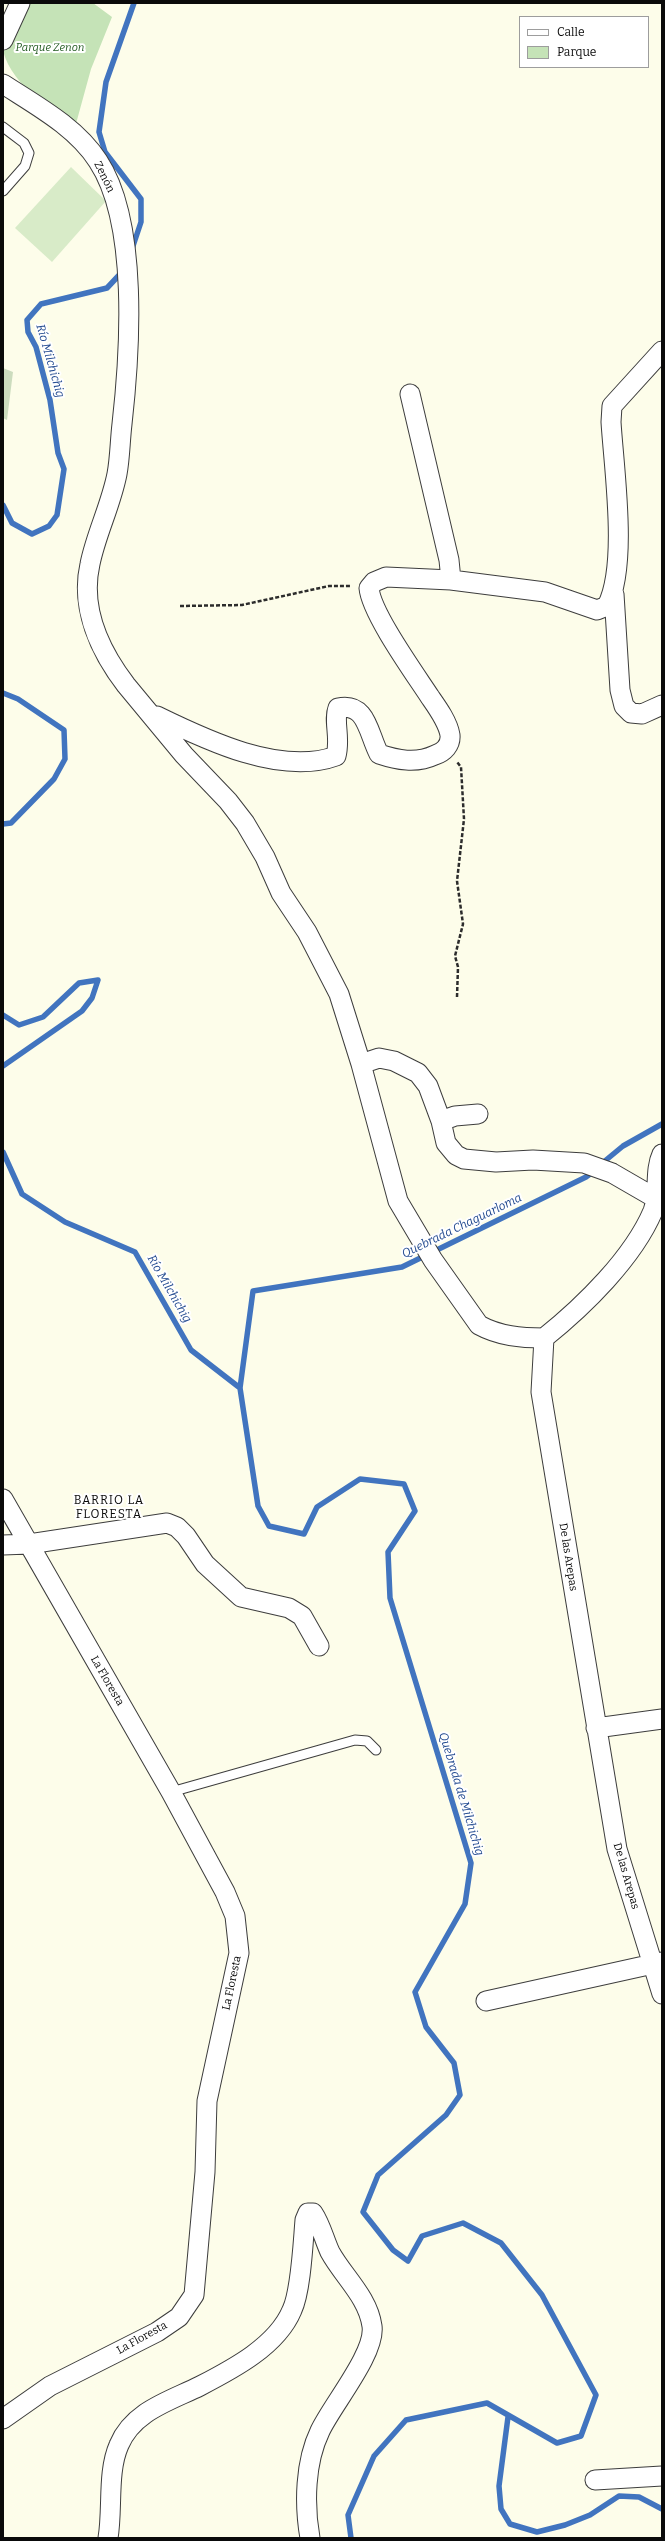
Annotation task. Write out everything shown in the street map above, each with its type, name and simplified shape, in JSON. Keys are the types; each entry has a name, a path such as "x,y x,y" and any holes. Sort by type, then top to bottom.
{"street":[{"path":"3,40 20,3"},
{"name":"Zenón","path":"3,84 64,124 98,161 112,192 121,221 128,290 126,386 117,474 90,564 87,585 98,640 109,663 184,755 245,823 266,857 281,893 307,932 339,994 361,1064 398,1201 429,1254 479,1324 491,1332 520,1338 544,1338"},
{"path":"662,351 612,406 618,541 614,594 620,690 624,706 631,713 642,714 662,705"},
{"path":"410,394 449,560 451,580"},
{"path":"152,714 208,741 275,759 306,761 326,760 336,756 339,733 336,714 338,708 346,706 354,707 362,714 379,754 412,761 432,757 442,753 448,746 450,735 440,713 405,660 370,598 370,588 374,582 386,577 451,580 545,592 597,610 607,606 614,594"},
{"path":"361,1064 379,1058 394,1061 418,1073 428,1086 441,1121 446,1143 456,1155 464,1159 496,1162 534,1160 584,1163 612,1173 657,1199"},
{"path":"441,1121 455,1116 478,1114"},
{"path":"544,1338 603,1283 641,1233 657,1199 662,1154"},
{"name":"De las Arepas","path":"544,1338 541,1392 617,1849 657,1963 662,1994"},
{"name":"La Floresta","path":"3,1499 171,1792 225,1892 235,1916 239,1953 207,2101 205,2172 194,2294 179,2317 157,2332 50,2386 3,2419"},
{"path":"3,1545 29,1544 167,1524 177,1528 186,1536 205,1564 241,1597 289,1608 302,1616 319,1646"},
{"path":"596,1728 662,1719"},
{"path":"486,2001 657,1963"},
{"path":"108,2538 113,2472 119,2445 132,2423 160,2404 200,2386 228,2370 261,2348 280,2330 293,2310 305,2220 308,2213 313,2213 331,2254 359,2295 369,2314 372,2327 365,2355 319,2431 308,2466 307,2521 310,2538"},
{"path":"595,2480 662,2476"}],"lane":[{"path":"3,127 24,143 29,153 25,166 3,191"},
{"path":"171,1792 355,1740 367,1741 376,1750"}],"path":[{"path":"180,606 259,602 329,586 370,588"},
{"path":"448,746 461,767 464,819 458,869 463,924 455,956 458,967 457,997"}],"green space":[{"name":"Parque Zenon","path":"21,3 93,3 112,17 91,69 74,131 41,104 29,92 18,80 4,55 3,43"},
{"path":"71,167 106,201 52,262 15,228"},
{"path":"3,368 13,372 7,420 3,418"}],"waterway":[{"name":"Río Milchichig","path":"132,249 141,222 141,199 105,152 99,132 106,82 134,3"},
{"name":"Río Milchichig","path":"3,505 12,523 32,534 49,526 57,515 64,469 58,453 50,400 36,347 28,332 27,320 41,304 107,288 122,272"},
{"name":"Río Milchichig","path":"3,693 18,699 64,730 65,759 54,779 11,823 3,824"},
{"name":"Río Milchichig","path":"3,1015 19,1025 43,1017 79,983 98,980 92,998 82,1011 3,1066"},
{"name":"Quebrada Chaguarloma","path":"600,1165 623,1146 662,1124"},
{"name":"Río Milchichig","path":"3,1152 22,1194 65,1222 135,1252 191,1350 240,1388"},
{"name":"Quebrada de Milchichig","path":"351,2538 348,2515 374,2456 406,2420 487,2403 557,2443 581,2436 596,2395 542,2295 501,2243 463,2223 422,2236 408,2261 393,2250 363,2212 378,2175 446,2115 460,2095 454,2063 426,2027 415,1992 465,1904 471,1863 390,1598 388,1552 415,1511 404,1484 360,1479 317,1507 304,1534 269,1526 258,1506 240,1388 253,1291 402,1267 586,1177 594,1171"},
{"path":"508,2417 499,2486 501,2509 510,2524 537,2532 565,2525 590,2515 619,2496 639,2497 662,2509"}],"district":[{"name":"BARRIO LA FLORESTA","path":"109,1508"}]}
